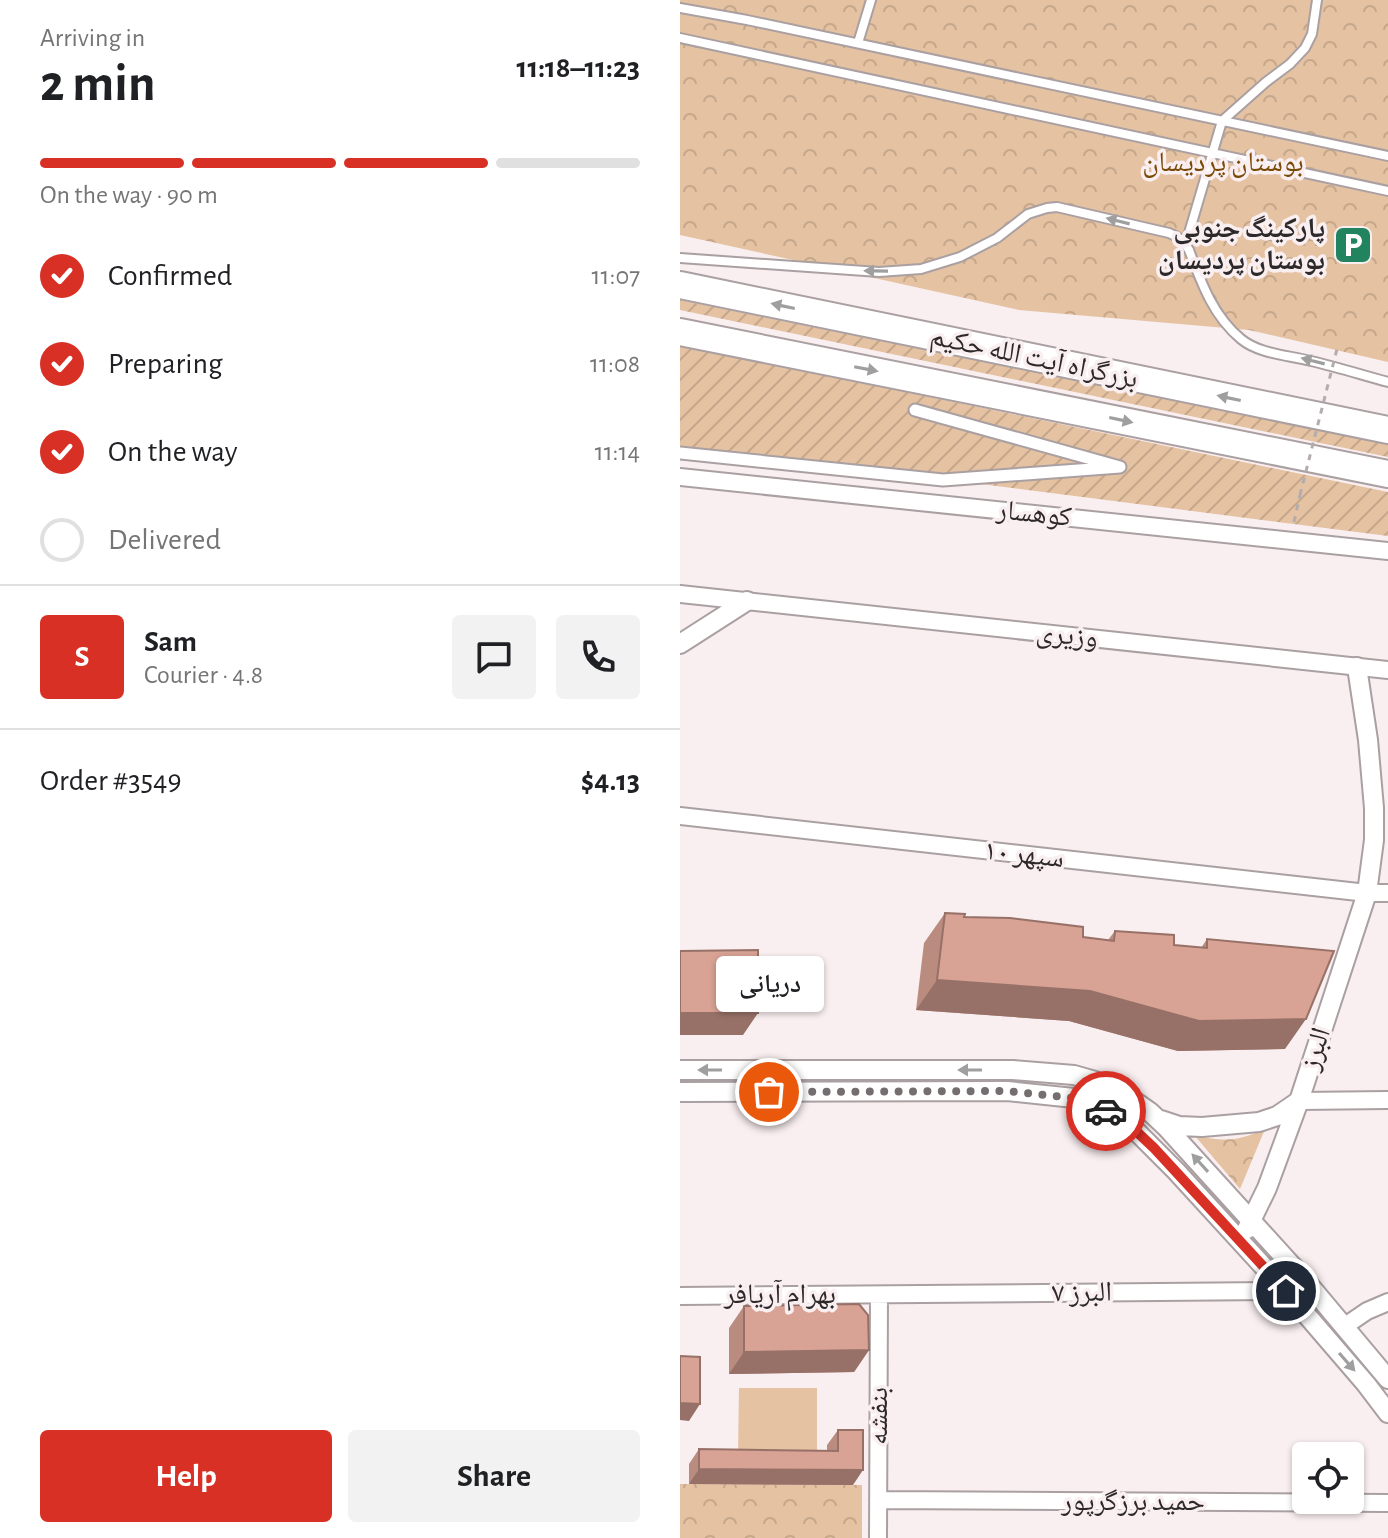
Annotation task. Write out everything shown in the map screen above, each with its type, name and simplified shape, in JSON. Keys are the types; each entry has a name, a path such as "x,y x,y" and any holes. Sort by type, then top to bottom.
{"highway":[{"name":"بزرگراه آیت الله حکیم","path":"680,285 1388,430"},
{"name":"بزرگراه آیت الله حکیم","path":"680,332 1388,474"}],"street":[{"path":"680,453 943,480 1120,467 915,410"},
{"name":"کوهسار","path":"680,477 1388,551"},
{"name":"وزیری","path":"680,594 1388,670"},
{"path":"680,644 747,601"},
{"name":"البرز","path":"1240,1241 1267,1188 1299,1101 1367,893 1374,840 1374,808 1357,667"},
{"name":"سپهر ۱۰","path":"680,816 1388,893"},
{"path":"680,1070 1013,1070 1074,1075 1095,1081 1133,1100 1157,1119 1252,1220 1388,1379"},
{"path":"680,1092 1007,1091 1074,1098 1105,1111 1137,1132 1176,1171 1286,1291 1388,1413"},
{"path":"1157,1119 1179,1126 1202,1127 1259,1122 1277,1116 1299,1101 1388,1100"},
{"path":"1286,1291 1305,1280"},
{"name":"البرز ۷","path":"879,1295 1286,1291"},
{"name":"بهرام آریافر","path":"680,1296 879,1295"},
{"name":"بنفشه","path":"878,1538 879,1295"},
{"path":"1328,1340 1367,1311 1388,1302"},
{"name":"حمید برزگرپور","path":"878,1500 1388,1503"}],"lane":[{"path":"858,43 871,0"},
{"path":"1186,243 1222,121 1305,48 1312,34 1317,0"},
{"path":"680,8 1388,156"},
{"path":"680,38 1388,191"},
{"path":"680,258 879,272 921,269 972,251 997,238 1028,214 1057,207 1179,237 1186,243 1209,300 1225,323 1248,344 1388,382"}],"path":[{"path":"1291,541 1337,349"}],"green space":[{"name":"بوستان پردیسان","path":"680,0 1388,0 1388,362 1249,330 1019,310 680,235"},
{"path":"680,300 1388,444 1388,457 680,310"},
{"path":"680,345 1388,492 1388,536 973,483 680,453"},
{"path":"1265,1129 1240,1189 1195,1136 1231,1139"},
{"path":"739,1388 817,1388 817,1456 738,1455"},
{"path":"680,1484 862,1485 862,1538 680,1538"}],"building":[{"path":"945,913 1083,927 1083,937 1114,941 1115,931 1174,935 1174,945 1207,948 1207,939 1334,951 1306,1019 1199,1021 1090,991 937,980"},
{"path":"758,950 758,1013 680,1013 680,951"},
{"path":"859,1304 868,1315 869,1350 744,1352 744,1306"},
{"path":"680,1356 700,1357 700,1404 680,1403"},
{"path":"838,1430 863,1430 863,1470 699,1469 699,1449 838,1451"}],"way so far":[{"path":"769,1092 1007,1091 1074,1098 1106,1111"}],"place":[{"name":"پارکینگ جنوبی بوستان پردیسان","path":"1353,245"},
{"name":"دریانی","path":"769,1092"}],"route":[{"path":"1106,1111 1154,1148 1286,1291"}]}
